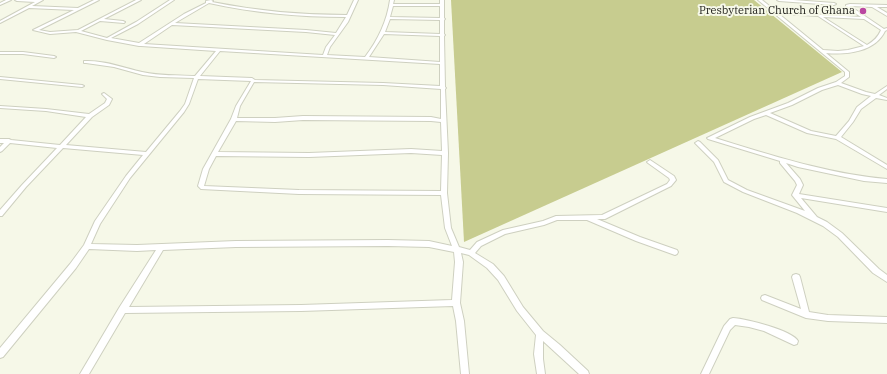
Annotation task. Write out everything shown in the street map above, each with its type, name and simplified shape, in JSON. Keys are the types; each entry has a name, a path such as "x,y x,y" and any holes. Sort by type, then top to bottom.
{"street":[{"path":"0,4 9,0"},
{"path":"17,0 40,1"},
{"path":"97,0 35,30 50,33 78,31 139,0"},
{"path":"108,39 137,24 172,0"},
{"path":"139,45 212,0"},
{"path":"324,56 336,34 346,22 356,0"},
{"path":"760,0 847,72 847,76 838,82 790,104 710,138 779,159 864,180 887,181"},
{"path":"779,0 834,4"},
{"path":"873,0 881,6"},
{"path":"0,22 40,1"},
{"path":"207,2 241,9 273,13 349,16"},
{"path":"366,59 376,46 383,33 392,2 442,2 442,63 446,153 444,193 448,228 457,250 459,272 456,303 460,321 465,374"},
{"path":"822,51 847,52 866,46 880,38 885,30 863,18 847,6 887,6"},
{"path":"873,6 887,15"},
{"path":"29,7 80,9"},
{"path":"776,13 863,18"},
{"path":"819,16 866,46"},
{"path":"388,18 443,19"},
{"path":"100,20 123,22"},
{"path":"172,24 336,34"},
{"path":"78,31 83,34 139,45 218,51 442,63"},
{"path":"383,33 443,35"},
{"path":"0,354 73,266 87,246 97,223 146,154 182,112 196,78 218,51"},
{"path":"0,53 23,53 54,58"},
{"path":"86,62 114,66 143,74 196,78 251,78 253,81 382,84 444,88"},
{"path":"0,78 82,86"},
{"path":"253,81 238,106 234,119 202,178 201,186 203,188 299,192 444,193"},
{"path":"838,82 887,99"},
{"path":"838,138 842,130 854,118 855,113 859,108 887,87"},
{"path":"0,214 90,116 107,104 110,99 104,94"},
{"path":"0,107 46,110 90,116"},
{"path":"766,113 809,132 838,138 887,167"},
{"path":"234,119 275,120 303,118 365,118 432,119 444,121"},
{"path":"0,141 62,145 146,154"},
{"path":"0,150 9,141"},
{"path":"698,143 716,161 726,181 815,219 840,235 876,271 887,279"},
{"path":"214,154 309,155 411,151 446,153"},
{"path":"779,159 798,180 800,185 795,195"},
{"path":"471,253 479,244 503,232 544,223 556,218 604,217 669,185 673,180 672,177 650,162"},
{"path":"795,195 815,219"},
{"path":"795,195 887,210"},
{"path":"585,217 638,239 675,252"},
{"path":"87,246 118,248 236,244 388,243 429,244 471,253 490,266 500,278 520,309 540,334 585,374"},
{"path":"84,374 161,247"},
{"path":"796,277 806,315"},
{"path":"765,298 806,315 828,318 887,320"},
{"path":"122,310 301,308 456,303"},
{"path":"705,374 714,352 727,328 733,321 744,322 771,330 794,341"},
{"path":"540,334 538,357 541,374"}],"green space":[{"path":"451,0 754,0 842,72 464,242"}],"place":[{"name":"Presbyterian Church of Ghana","path":"863,11"}]}
